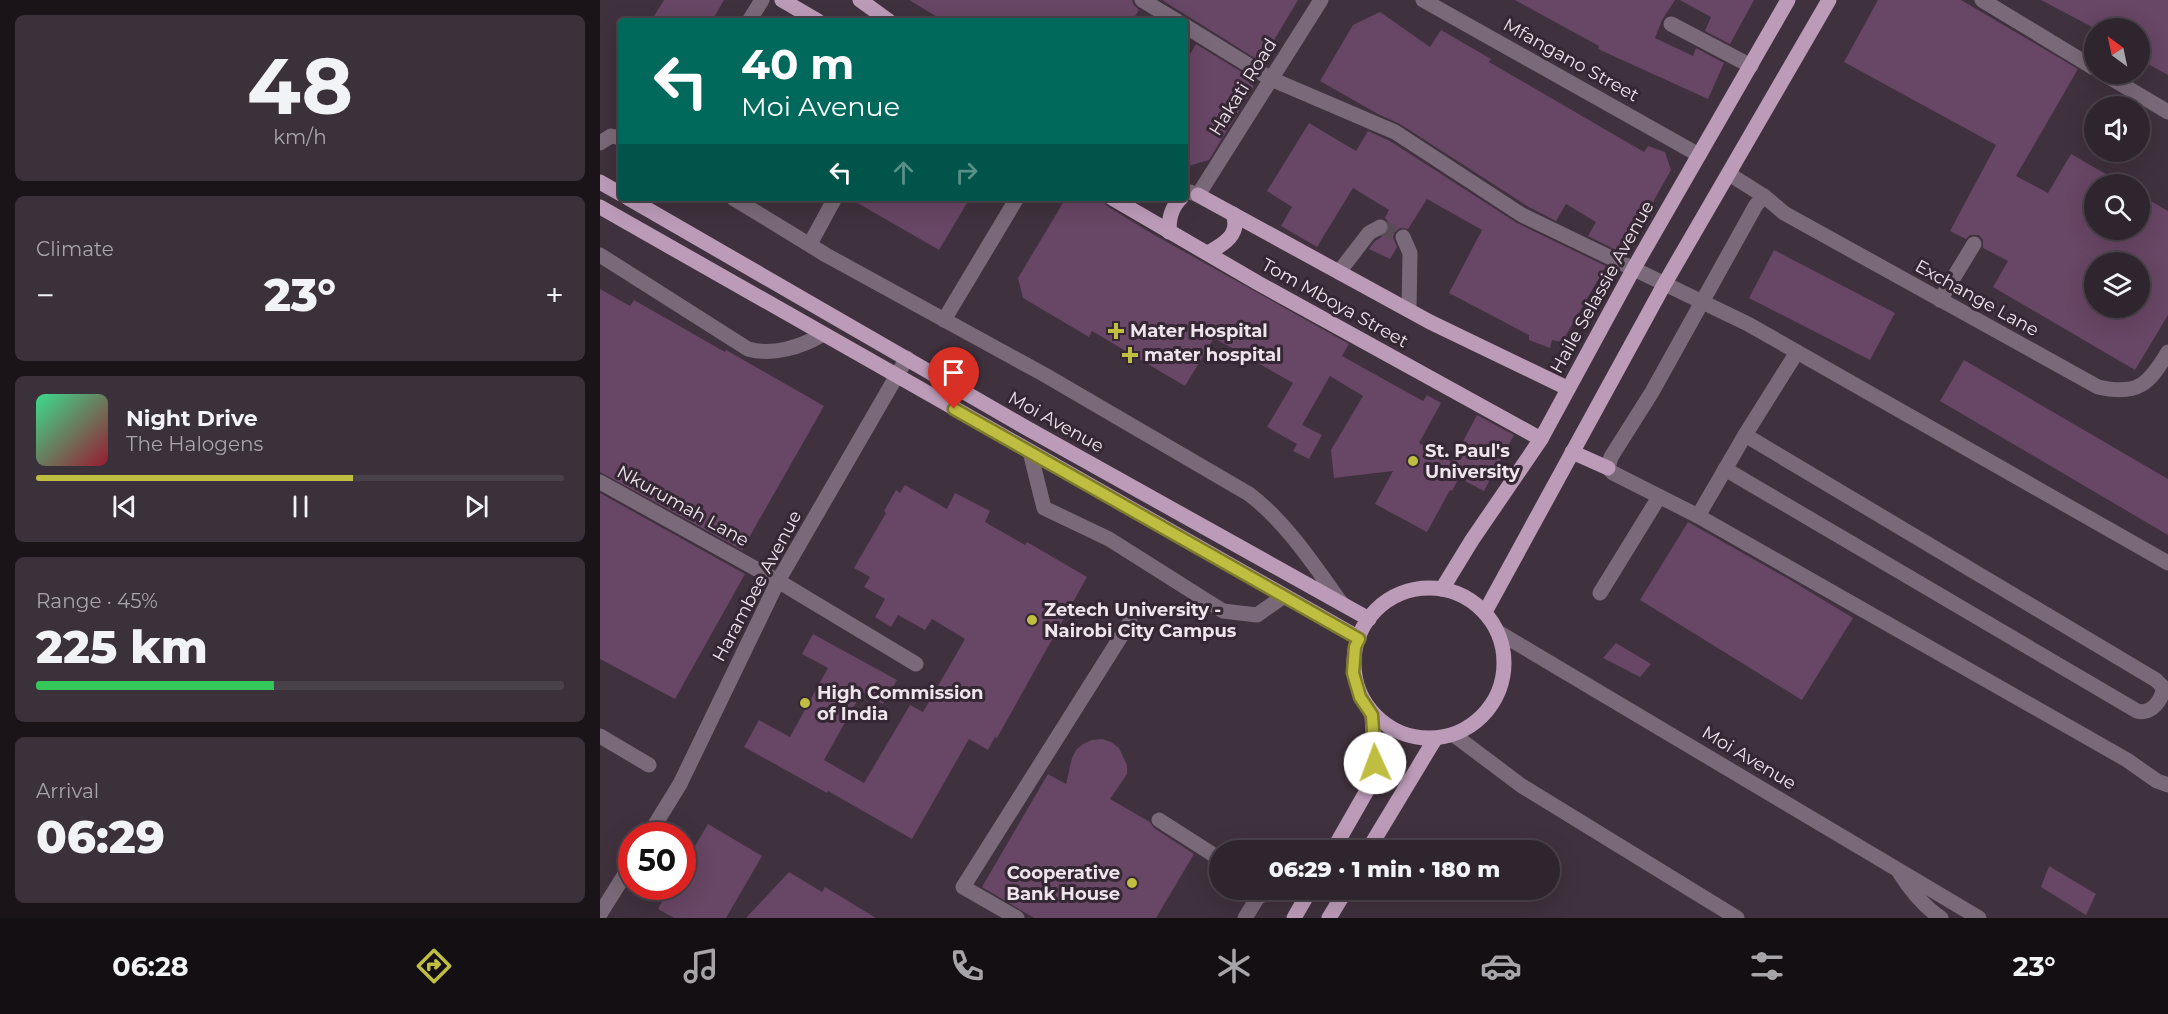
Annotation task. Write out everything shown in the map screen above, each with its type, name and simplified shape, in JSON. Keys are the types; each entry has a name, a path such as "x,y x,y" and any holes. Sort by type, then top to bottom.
{"main road":[{"path":"782,0 813,18"},
{"path":"860,0 885,18"},
{"name":"Haile Selassie Avenue","path":"1442,589 1472,540 1541,439 1634,268 1788,0"},
{"path":"1485,612 1665,283 1829,0"},
{"path":"600,182 618,192"},
{"name":"Tom Mboya Street","path":"1188,194 1233,214 1409,310 1567,388"},
{"name":"Moi Avenue","path":"633,201 1023,426 1369,619"},
{"name":"Tom Mboya Street","path":"1117,201 1258,283 1541,439"},
{"path":"1169,232 1171,213 1174,205 1179,201"},
{"path":"600,207 1359,639"},
{"path":"1208,253 1220,247 1233,234 1236,226 1233,214"},
{"path":"1572,452 1608,468"},
{"path":"1420,588 1442,589 1472,601 1485,612 1498,632 1504,652 1504,673 1499,693 1488,711 1473,725 1454,735 1435,739 1416,737 1393,729 1372,715 1360,697 1353,673 1355,647 1369,619 1379,607 1398,595 1420,588"},
{"path":"1339,840 1369,787 1375,763 1372,715"},
{"path":"1374,840 1435,739"},
{"path":"1294,918 1304,900"},
{"path":"1329,918 1340,900"}],"street":[{"path":"750,18 762,0"},
{"path":"1142,0 1172,18"},
{"name":"Hakati Road","path":"1188,194 1271,79 1321,0"},
{"name":"Mfangano Street","path":"1424,0 1700,155"},
{"path":"1982,0 2084,62"},
{"path":"1671,24 1751,66"},
{"path":"1188,28 1271,79 1395,132 1522,215 1748,324 2168,563"},
{"path":"2121,84 2168,112"},
{"path":"600,143 611,136 618,137"},
{"name":"Exchange Lane","path":"1729,174 1764,196 1784,213 2098,387 2110,390 2134,389 2154,375 2168,352"},
{"path":"1764,196 1756,206 1652,393 1611,457 1608,468 1612,473 1698,516 2119,755 2157,781 2168,785"},
{"name":"Moi Avenue","path":"738,201 826,255 1045,375 1249,494 1281,524 1342,604"},
{"path":"810,244 833,201"},
{"path":"944,320 1015,201"},
{"path":"1339,272 1369,233 1380,227"},
{"path":"1403,237 1410,253 1409,310"},
{"path":"1940,300 1974,244"},
{"path":"600,255 748,349 764,352 781,350 823,334"},
{"path":"1698,516 1797,352"},
{"name":"Harambee Avenue","path":"657,822 680,784 778,581 907,358"},
{"path":"1725,469 2137,711 2142,713 2152,709 2163,694 2163,687 2156,680 1745,435"},
{"path":"1030,452 1044,508 1109,539 1223,611 1257,615 1284,596"},
{"name":"Nkurumah Lane","path":"600,482 778,581 916,664"},
{"path":"1600,593 1659,497"},
{"path":"1017,918 963,886 1130,622"},
{"name":"Moi Avenue","path":"1498,632 1979,918"},
{"path":"1454,735 1522,786 1737,918"},
{"path":"600,736 649,765"},
{"path":"1159,820 1209,852"},
{"path":"1898,870 1911,891 1941,918"},
{"path":"600,914 618,885"},
{"path":"1245,918 1252,900"}],"building":[{"path":"664,0 724,0 714,18 653,18"},
{"path":"909,0 1132,0 1139,10 1134,18 939,18"},
{"path":"1162,0 1298,0 1261,62"},
{"path":"1515,0 1675,0 1662,20 1655,38 1693,56 1696,48 1724,63 1708,99 1598,49 1599,46"},
{"path":"1680,0 1754,0 1730,44 1705,31 1711,17"},
{"path":"1878,0 1961,0 2078,69 2016,176 2048,193 2071,154 2106,174 2084,174 2084,240 2150,240 2150,200 2168,211 2168,315 2135,370 1993,287 2008,261 1983,248 1983,240 1979,235 1970,235 1966,239 1950,231 1996,145 1844,62"},
{"path":"2041,0 2168,0 2168,75 2150,65 2150,18 2084,18 2084,23"},
{"path":"1380,12 1430,47 1441,30 1491,59 1489,62 1644,152 1648,146 1665,152 1671,170 1628,246 1620,243 1616,250 1588,236 1596,222 1566,204 1556,221 1527,206 1400,124 1320,81 1353,25"},
{"path":"1196,44 1251,78 1249,83 1254,86 1209,160 1188,166 1188,58"},
{"path":"1309,123 1356,151 1368,131 1390,141 1517,223 1606,266 1562,342 1552,340 1550,348 1529,340 1529,335 1449,293 1482,230 1427,199 1408,229 1400,228 1395,232 1393,237 1397,247 1390,259 1369,249 1375,241 1389,232 1389,223 1385,218 1389,210 1353,188 1317,247 1281,226 1292,207 1267,191"},
{"path":"854,201 968,201 939,250"},
{"path":"1064,201 1103,201 1107,206 1151,233 1349,344 1342,356 1423,401 1427,395 1441,403 1419,443 1452,462 1477,415 1514,435 1484,491 1459,478 1427,532 1375,504 1393,471 1334,478 1331,450 1363,396 1330,376 1302,425 1322,435 1309,459 1293,451 1297,444 1267,427 1293,383 1214,338 1185,386 1092,331 1089,337 1023,298 1018,278"},
{"path":"1774,250 1895,313 1870,360 1749,298"},
{"path":"600,289 630,306 634,300 824,406 742,550 600,472"},
{"path":"1964,360 2168,479 2168,535 1940,401"},
{"path":"905,485 947,509 955,493 990,511 985,522 1025,545 1027,542 1087,577 997,738 995,737 988,750 969,739 912,839 744,747 759,720 790,737 828,668 802,654 813,634 897,680 883,704 862,692 824,760 864,783 910,705 923,712 965,639 932,619 925,630 898,615 891,627 875,617 885,599 864,587 870,577 854,568 886,513 884,511 896,490 900,493"},
{"path":"600,493 745,574 675,699 600,659"},
{"path":"1688,522 1853,618 1802,700 1640,600"},
{"path":"1616,643 1651,664 1640,677 1603,658"},
{"path":"1102,739 1119,748 1127,765 1127,774 1110,799 1150,822 1154,828 1194,854 1156,918 1034,918 982,887 1048,774 1066,784 1076,750 1092,740"},
{"path":"708,824 762,856 726,918 674,918 658,909 663,900 696,900 696,844"},
{"path":"2049,866 2096,894 2086,915 2041,887"},
{"path":"789,872 822,892 825,887 876,918 746,918"}],"tunnel":[{"path":"1380,227 1403,237"}],"place":[{"name":"Mater Hospital","path":"1116,331"},
{"name":"mater hospital","path":"1130,355"},
{"name":"St. Paul's University","path":"1413,461"},
{"name":"Zetech University - Nairobi City Campus","path":"1032,620"},
{"name":"High Commission of India","path":"805,703"},
{"name":"Cooperative Bank House","path":"1132,883"}],"route":[{"path":"954,409 1359,639 1355,647 1353,673 1360,697 1372,715 1375,763"}]}
